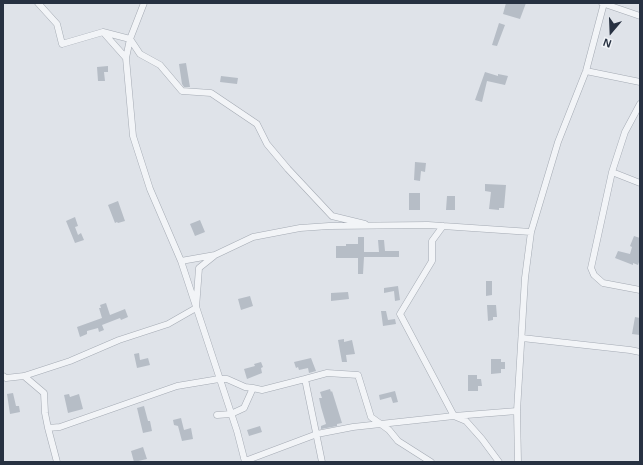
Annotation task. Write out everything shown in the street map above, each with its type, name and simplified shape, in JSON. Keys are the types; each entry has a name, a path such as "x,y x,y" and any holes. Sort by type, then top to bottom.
{"street":[{"path":"38,3 57,24 62,44 103,32 130,39 140,54 160,65 182,90 211,93 257,124 267,144 332,216 373,226"},
{"path":"144,3 130,39 126,58 133,136 150,189 181,261 245,461 317,434 378,423 517,411"},
{"path":"518,462 517,411 525,278 531,232 558,142 586,71 603,4 640,16"},
{"path":"103,32 126,58"},
{"path":"586,71 640,82"},
{"path":"640,104 625,132 612,172 591,268 594,275 603,283 640,290"},
{"path":"612,172 640,183"},
{"path":"196,308 199,268 215,255 253,237 300,228 428,225 531,232"},
{"path":"443,226 432,242 432,261 400,314 454,416 466,421 499,462"},
{"path":"181,261 215,255"},
{"path":"3,376 6,378 24,376 70,361 120,340 168,324 196,308"},
{"path":"522,338 640,352"},
{"path":"48,428 60,427 178,386 219,378 245,387 262,390 327,373 358,375 371,417 389,430 398,441 431,462"},
{"path":"24,376 44,393 45,414 57,462"},
{"path":"305,379 322,462"},
{"path":"217,415 231,414 244,408 253,388"}],"building":[{"path":"506,3 526,3 520,19 503,14"},
{"path":"499,23 505,25 497,46 492,45"},
{"path":"186,63 190,87 184,87 182,84 179,64"},
{"path":"108,66 108,72 104,72 105,81 98,81 97,67"},
{"path":"485,72 498,76 498,74 508,76 505,85 487,81 482,102 475,100"},
{"path":"221,76 238,78 237,84 220,82"},
{"path":"415,162 426,163 425,172 421,171 420,181 414,180"},
{"path":"485,184 506,185 504,208 499,208 499,210 489,209 491,192 485,191"},
{"path":"409,193 420,193 420,210 409,210"},
{"path":"447,196 455,196 455,210 446,210"},
{"path":"118,201 125,221 115,223 108,205"},
{"path":"75,217 78,226 75,227 78,235 81,233 84,240 75,243 66,221"},
{"path":"200,220 205,232 195,236 190,224"},
{"path":"634,236 640,238 640,259 638,265 633,263 633,265 615,258 618,251 630,254 632,247 630,246"},
{"path":"358,237 364,237 364,252 379,252 378,240 384,240 385,251 399,251 399,257 364,257 363,274 358,274 358,258 336,258 336,246 358,244"},
{"path":"486,281 492,281 492,295 486,296"},
{"path":"398,286 400,300 395,301 394,291 384,293 384,288"},
{"path":"348,292 349,299 331,301 331,293"},
{"path":"250,296 253,306 241,310 238,299"},
{"path":"106,303 110,315 125,309 128,317 121,320 120,318 102,325 104,330 99,332 98,328 87,331 87,334 80,337 77,327 102,318 99,308 101,308 100,305"},
{"path":"487,305 496,305 497,317 493,317 493,320 488,321"},
{"path":"381,311 386,311 388,320 395,319 396,324 383,326"},
{"path":"635,317 640,318 640,335 632,334"},
{"path":"344,339 344,342 352,340 355,354 346,355 347,362 342,362 338,340"},
{"path":"139,353 140,360 148,358 150,365 137,368 134,354"},
{"path":"311,358 316,371 309,373 308,368 299,370 298,367 296,368 294,362"},
{"path":"491,359 501,359 501,362 505,362 505,369 501,369 501,373 491,374"},
{"path":"261,362 263,367 261,368 262,373 247,379 244,369 255,366 254,364"},
{"path":"468,375 477,375 477,379 481,379 482,386 478,386 478,391 468,391"},
{"path":"330,389 331,392 332,391 342,423 337,424 337,426 321,429 321,426 326,424 319,398 322,398 320,392"},
{"path":"395,391 398,402 393,403 391,397 380,400 379,395"},
{"path":"13,393 16,406 19,406 20,412 10,414 7,394"},
{"path":"69,394 70,397 79,394 83,409 68,413 64,395"},
{"path":"144,406 152,431 143,433 137,408"},
{"path":"181,418 184,430 191,428 193,439 182,441 178,426 174,425 173,420"},
{"path":"260,426 262,432 249,436 247,430"},
{"path":"143,447 147,459 134,462 131,451"}]}
